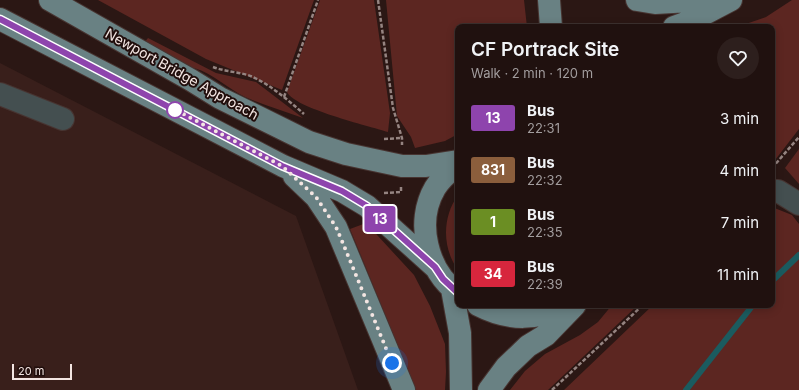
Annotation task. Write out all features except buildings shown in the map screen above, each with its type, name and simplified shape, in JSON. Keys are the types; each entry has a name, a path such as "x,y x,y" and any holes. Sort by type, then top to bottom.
{"main road":[{"name":"Newport Bridge Approach","path":"50,0 192,80 220,98 309,142 346,154 402,166 426,166 455,162"},
{"path":"549,0 551,24"},
{"path":"636,0 655,3 708,0"},
{"path":"682,24 731,0"},
{"path":"0,20 282,166 342,191 367,206 435,267 455,291"},
{"path":"435,267 428,251 426,218 435,188 455,165"},
{"path":"282,166 316,197 336,227 404,390"},
{"path":"457,308 460,333 461,390"},
{"path":"486,308 501,314 523,317 545,316 567,308"},
{"path":"489,390 506,367 528,346 546,334 572,308"}],"street":[{"path":"0,94 63,118"},
{"path":"775,190 798,203"}],"path":[{"path":"284,97 318,0"},
{"path":"378,0 393,108"},
{"path":"207,64 226,72 252,76 284,97 307,117"},
{"path":"775,165 799,137"},
{"path":"377,140 402,138"},
{"path":"552,390 640,308"}],"shaded area":[{"path":"98,0 314,0 282,90 206,59"},
{"path":"320,0 374,0 390,113 388,132 317,110 293,98 287,92"},
{"path":"386,0 524,0 527,24 455,24 455,136 445,141 415,148 411,137 397,116"},
{"path":"792,0 799,0 799,129 775,160 775,24 746,24 766,17"},
{"path":"148,38 216,73 256,82 303,118 245,97 214,77 194,68 192,71 144,43"},
{"path":"0,63 296,216 358,390 0,390"},
{"path":"799,149 799,184 785,168"},
{"path":"455,200 455,265 449,252 446,232 449,213"},
{"path":"775,208 792,215 799,224 799,390 564,390 650,308 775,308"},
{"path":"366,223 414,275 430,306 445,344 445,390 416,390 350,229"},
{"path":"610,308 635,308 548,390 510,390 525,371 545,354 580,335 598,322"}],"waterway":[{"path":"775,278 799,255"},
{"path":"686,390 751,308"}],"bus line":[{"name":"13","path":"0,19 282,166 342,191 367,206 435,267 443,279 455,291"}],"route":[{"path":"175,110 170,107 282,166 316,197 336,227 392,363"}]}
